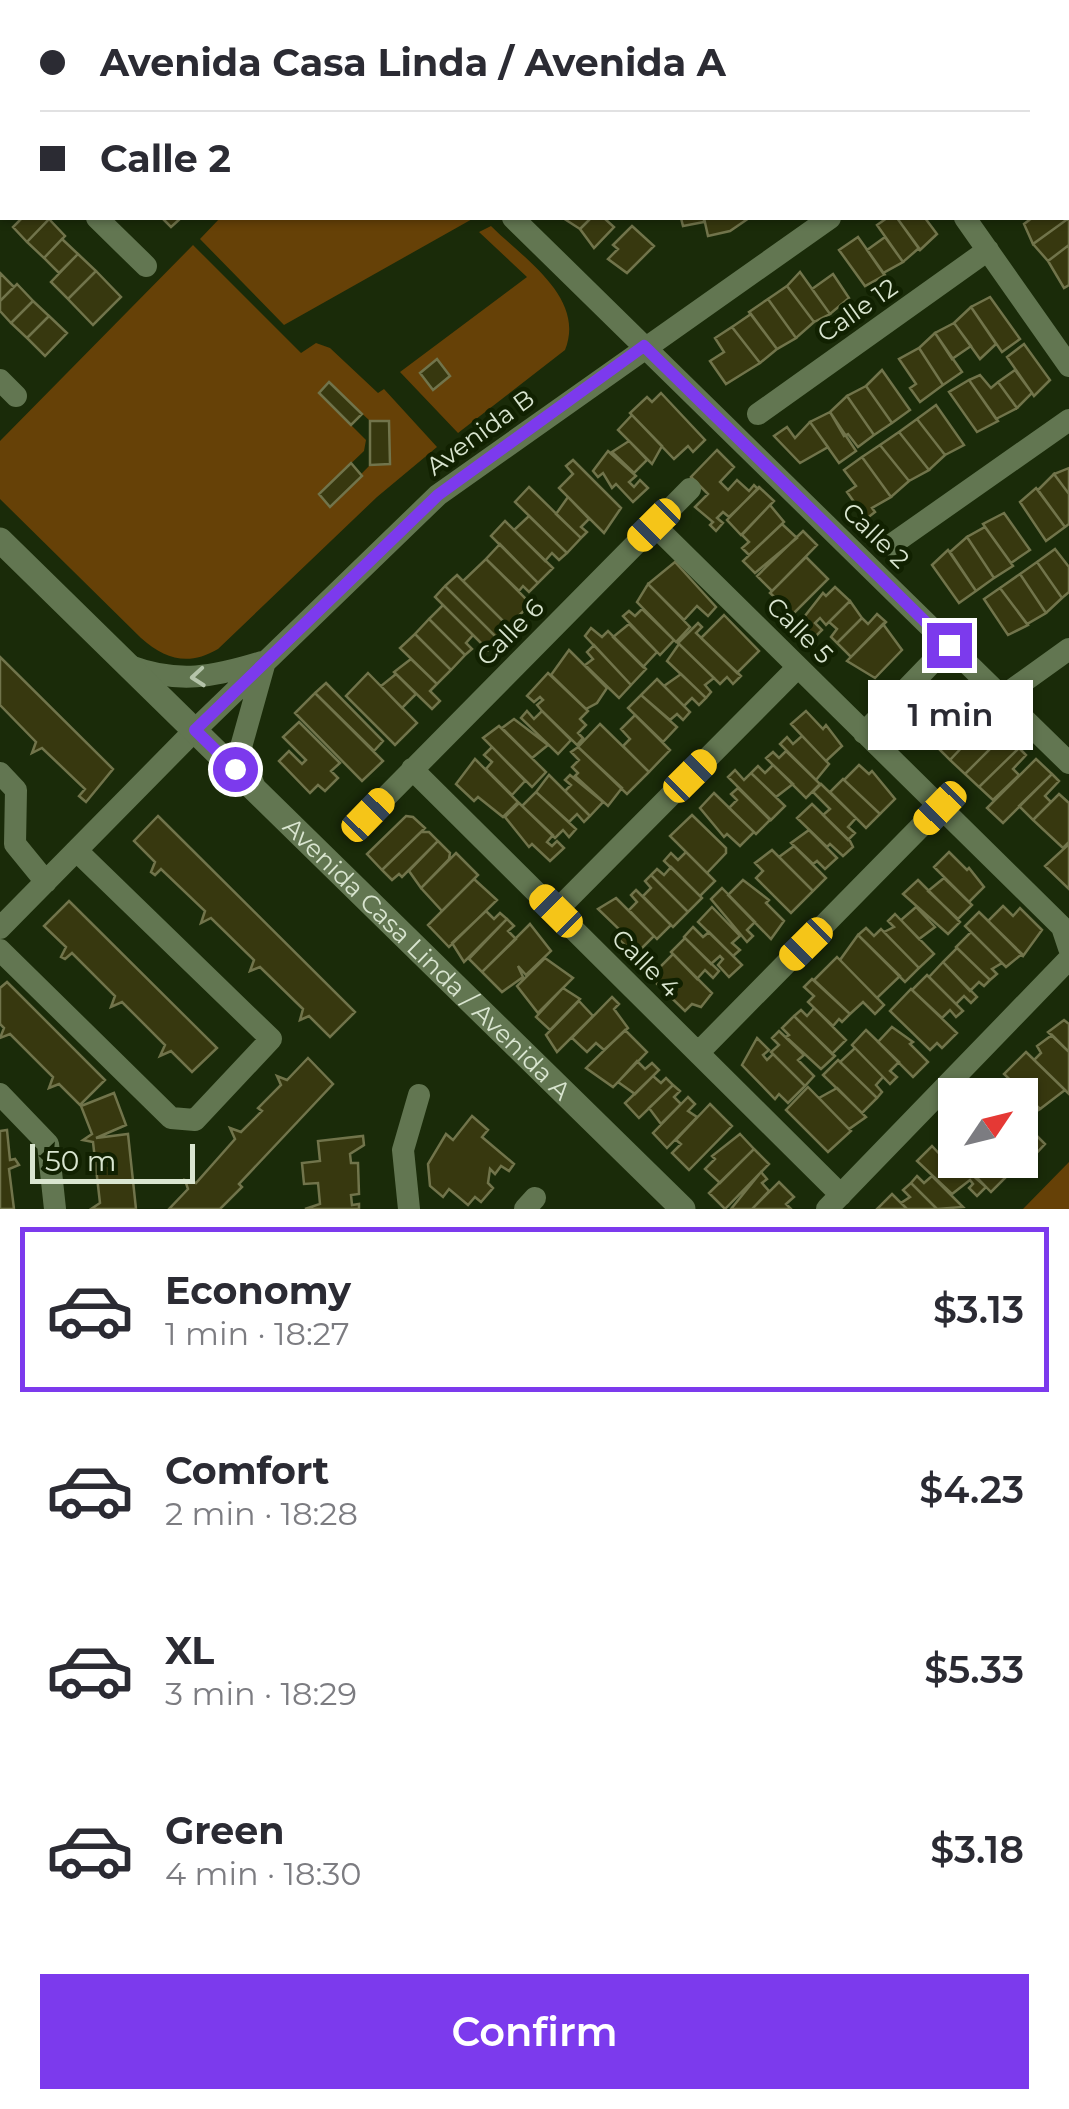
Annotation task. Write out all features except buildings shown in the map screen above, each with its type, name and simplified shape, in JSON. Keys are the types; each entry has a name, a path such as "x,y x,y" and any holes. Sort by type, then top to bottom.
{"street":[{"path":"99,220 146,266"},
{"path":"515,220 644,346"},
{"name":"Avenida B","path":"0,928 195,730 438,495 827,220"},
{"path":"966,220 1069,366"},
{"name":"Calle 12","path":"758,414 988,250"},
{"name":"Calle 2","path":"644,346 1069,763"},
{"path":"892,546 1069,420"},
{"name":"Calle 6","path":"368,815 690,489"},
{"name":"Calle 5","path":"654,525 1062,926 1069,948"},
{"name":"Avenida Casa Linda / Avenida A","path":"0,540 683,1209"},
{"path":"864,733 949,645"},
{"path":"1002,697 1069,649"},
{"path":"130,666 164,678 192,680 265,662 241,746 255,789"},
{"path":"556,911 798,667"},
{"name":"Calle 4","path":"412,769 698,1053 834,1202"},
{"path":"0,774 16,790 15,844 46,882"},
{"path":"698,1053 940,808"},
{"path":"0,950 171,1118 196,1120 271,1039 77,850"},
{"path":"834,1202 1069,959"},
{"path":"0,1094 48,1144 55,1209"},
{"path":"409,1209 403,1150 420,1095"}],"shaded area":[{"path":"218,220 470,220 284,325 200,239"},
{"path":"491,226 560,297 569,331 565,350 458,433 400,372 527,277 479,232"},
{"path":"193,245 301,353 316,343 330,348 378,393 384,389 437,447 377,497 218,649 187,659 169,656 141,638 0,499 0,441","holes":["328,382 370,421 389,421 390,464 370,465 330,506 319,494 364,451 366,440 319,393"]},
{"path":"1069,1162 1069,1209 1023,1209"}],"route":[{"path":"235,769 195,730 438,495 644,346 949,645"}]}
